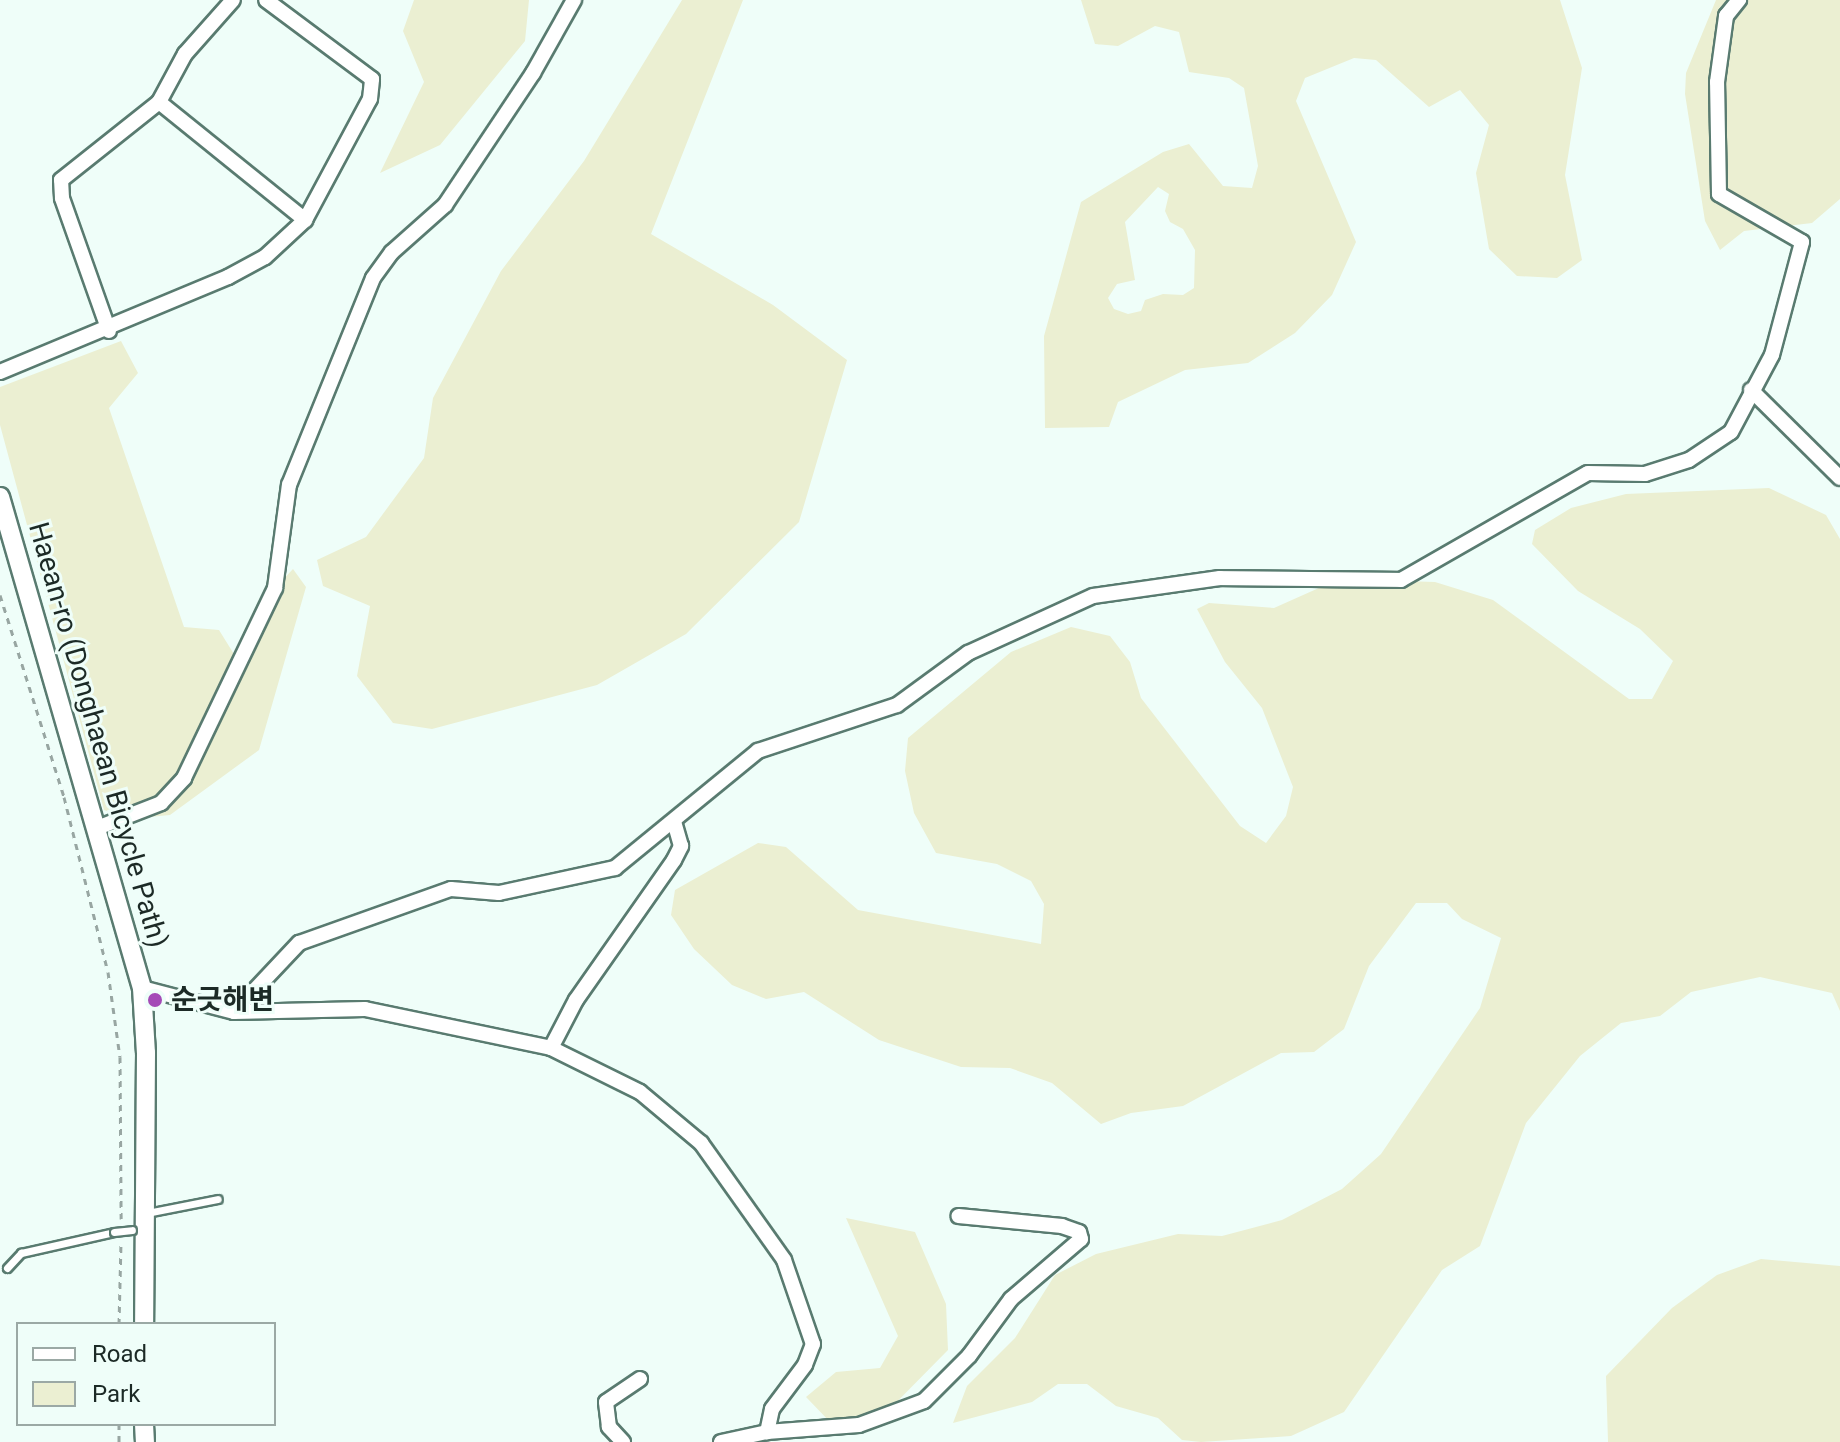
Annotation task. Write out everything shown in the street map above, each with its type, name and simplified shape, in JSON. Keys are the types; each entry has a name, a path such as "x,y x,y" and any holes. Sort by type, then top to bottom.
{"street":[{"path":"109,331 62,198 61,180 159,102 185,54 233,0"},
{"path":"0,372 109,331 265,257 305,220 370,99 372,79 266,0"},
{"path":"97,828 161,803 184,778 275,588 289,485 373,278 392,252 445,205 533,73 574,0"},
{"path":"234,1012 299,943 451,889 499,893 587,878 615,868 758,751 897,705 968,653 1093,596 1220,578 1401,580 1588,473 1645,474 1689,460 1731,432 1772,355 1802,242 1719,194 1717,82 1726,16 1739,0"},
{"path":"159,102 305,220"},
{"path":"1751,390 1840,478"},
{"name":"Haean-ro (Donghaean Bicycle Path)","path":"0,497 142,988 140,1224 144,1322"},
{"path":"551,1048 576,1000 674,860 681,846 674,822"},
{"path":"142,988 234,1012 365,1009 551,1048 640,1092 701,1143 784,1260 813,1344 767,1420 767,1432"},
{"path":"721,1442 767,1432 859,1425 924,1401 969,1356 1011,1299 1081,1239 1079,1232 1062,1226 958,1216"},
{"path":"615,1441 606,1402 640,1379"}],"lane":[{"path":"7,1268 21,1253 118,1235 140,1224 218,1199"}],"path":[{"path":"0,595 64,797 108,972 120,1057 121,1224"},
{"path":"118,1235 119,1322"}],"green space":[{"path":"414,0 529,0 525,41 440,145 380,173 424,82 403,31"},
{"path":"682,0 743,0 651,234 773,305 847,360 799,522 686,634 597,685 432,729 393,723 357,676 370,606 323,586 317,560 366,537 424,458 433,398 501,271 584,161"},
{"path":"1081,0 1560,0 1582,68 1565,175 1582,260 1557,278 1517,276 1489,249 1476,173 1489,125 1460,90 1429,107 1376,60 1354,58 1305,78 1296,101 1356,242 1332,295 1295,333 1248,363 1185,370 1118,402 1109,427 1045,428 1044,336 1081,202 1163,152 1189,144 1223,186 1252,188 1258,166 1244,88 1229,78 1189,72 1179,32 1155,26 1118,46 1095,44","holes":["1158,187 1169,194 1165,211 1170,222 1183,229 1195,250 1194,288 1183,295 1163,294 1145,300 1141,311 1128,314 1114,309 1108,298 1117,284 1135,280 1125,222"]},
{"path":"1716,0 1840,0 1840,199 1812,223 1744,231 1720,250 1705,221 1685,94 1686,73"},
{"path":"121,341 138,373 109,408 184,627 219,630 237,659 275,588 293,569 306,587 259,750 170,815 128,819 104,810 0,425 0,387"},
{"path":"1769,488 1826,515 1840,539 1840,1011 1832,993 1760,977 1691,992 1660,1016 1621,1023 1580,1056 1526,1123 1480,1246 1442,1270 1344,1412 1291,1436 1201,1442 1182,1440 1158,1418 1116,1406 1087,1384 1058,1384 1032,1402 953,1423 967,1386 1015,1338 1055,1275 1096,1254 1178,1234 1222,1236 1282,1220 1342,1189 1381,1154 1480,1008 1501,938 1462,919 1447,903 1416,903 1369,966 1344,1029 1314,1052 1281,1053 1183,1106 1131,1113 1101,1124 1052,1083 1010,1068 961,1067 879,1040 804,992 766,999 732,985 694,949 671,915 675,890 758,843 786,847 858,910 1041,944 1044,904 1031,881 997,864 936,853 914,813 905,771 908,738 1011,652 1071,627 1110,636 1130,662 1141,698 1240,826 1266,843 1286,816 1293,787 1262,708 1225,662 1197,609 1209,603 1274,608 1339,579 1435,582 1493,600 1629,699 1652,699 1673,661 1640,629 1578,591 1532,544 1535,530 1571,508 1626,494"},
{"path":"846,1218 915,1232 946,1304 948,1350 876,1423 832,1424 806,1397 836,1372 880,1368 898,1336"},
{"path":"1761,1259 1840,1266 1840,1442 1608,1442 1606,1376 1672,1308 1717,1275"}],"place":[{"name":"순긋해변","path":"155,1000"}]}
